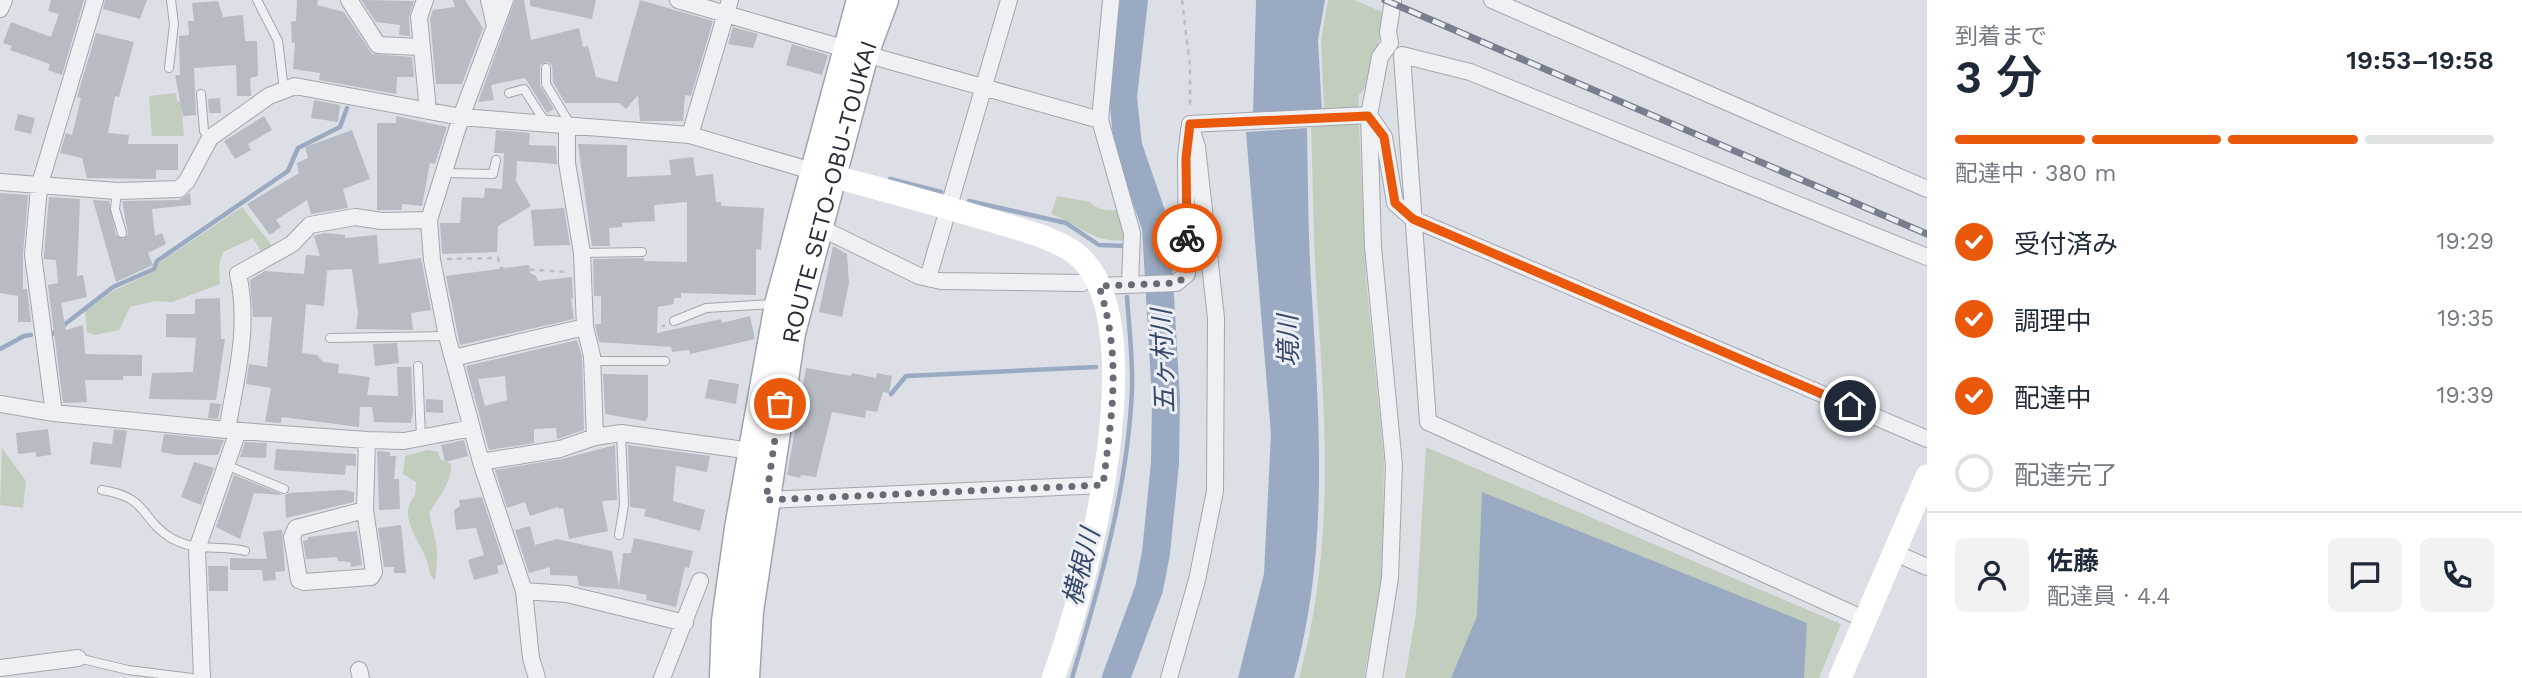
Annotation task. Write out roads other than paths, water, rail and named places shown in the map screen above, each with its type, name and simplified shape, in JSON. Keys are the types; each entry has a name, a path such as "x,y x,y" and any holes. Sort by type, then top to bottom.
{"main road":[{"name":"ROUTE SETO-OBU-TOUKAI","path":"723,678 725,621 778,304 823,174 855,51 860,0"},
{"name":"ROUTE SETO-OBU-TOUKAI","path":"855,51 885,0"},
{"name":"ROUTE SETO-OBU-TOUKAI","path":"746,678 750,611 766,500 792,333 821,228 823,174"}],"street":[{"path":"0,9 4,0"},
{"path":"54,413 33,255 40,187 95,0"},
{"path":"349,0 378,45 421,47"},
{"path":"489,0 495,26"},
{"path":"505,0 461,117 429,220 432,260 447,336 481,461 524,591 531,658 537,678"},
{"path":"678,0 728,7 855,51 1100,120"},
{"path":"928,278 1009,0"},
{"path":"1111,0 1100,120 1132,233 1134,283"},
{"path":"1393,0 1388,32 1396,49 1413,219 1428,422 1864,619"},
{"path":"1492,0 1927,189"},
{"path":"423,1 419,17 428,111"},
{"path":"691,135 728,7"},
{"path":"1374,678 1390,578 1394,465 1373,247 1368,116 1380,57 1396,49 1470,72 1927,257"},
{"path":"0,182 117,191 179,189 187,181 210,138 269,96 295,86 461,117 691,135 949,208 1070,249 1095,280 1109,317 1115,393 1103,485 1072,628 1053,678"},
{"path":"1190,124 1368,116"},
{"path":"1368,116 1384,137 1395,203 1413,219 1927,439"},
{"path":"821,228 928,278 941,281 1082,283 1095,280 1176,283 1187,274 1189,264 1186,158 1190,124"},
{"path":"1169,678 1198,580 1214,491 1216,318 1197,147 1190,124"},
{"path":"569,127 567,163 582,253 584,323 592,361 595,437"},
{"path":"202,678 197,549 226,465 233,430 243,339 243,297 239,274 292,244 310,225 355,217 382,221 429,220"},
{"path":"453,358 584,323"},
{"path":"0,404 54,413 366,440 404,441 472,428"},
{"path":"481,461 560,449 595,437 621,433 752,451"},
{"path":"365,510 296,528 292,537 299,580 304,582 371,577 374,572 365,510 366,440"},
{"path":"1840,678 1927,476"},
{"path":"766,500 1103,485"},
{"path":"1895,553 1927,567"},
{"path":"662,678 699,581"},
{"path":"524,591 567,594 685,623"},
{"path":"0,668 78,658"}],"lane":[{"path":"169,68 174,24 171,0"},
{"path":"257,0 278,41 284,90"},
{"path":"547,68 546,84 569,127"},
{"path":"509,93 524,89 546,125"},
{"path":"201,94 204,131 210,138"},
{"path":"445,173 494,174 496,160"},
{"path":"117,191 116,209 122,233"},
{"path":"582,253 642,252"},
{"path":"674,321 706,308 778,304"},
{"path":"330,338 447,336"},
{"path":"592,361 665,361"},
{"path":"418,366 421,438"},
{"path":"619,535 624,505 621,433"},
{"path":"226,465 284,489"},
{"path":"102,490 132,498 169,537 197,549 231,547 245,551"},
{"path":"78,658 128,670 192,678"}],"water":[{"path":"1256,0 1325,0 1318,40 1322,112 1253,114"},
{"name":"境川","path":"1307,128 1309,244 1319,431 1313,580 1294,678 1238,678 1264,574 1271,434 1246,132"},
{"path":"1482,492 1807,623 1804,678 1451,678 1477,616"}],"waterway":[{"name":"五ヶ村川","path":"1116,678 1149,589 1156,553 1165,463 1166,400 1156,227 1128,146 1123,97 1134,0"},
{"path":"51,335 113,287 154,269 157,261 288,171 298,148 340,127 347,108"},
{"name":"横根川","path":"890,179 941,192"},
{"name":"横根川","path":"969,201 1066,223 1099,245 1126,246"},
{"name":"横根川","path":"1072,678 1111,535 1125,462 1132,378 1127,297"},
{"path":"0,349 31,335"},
{"path":"891,394 906,376 1096,367"}],"railway":[{"path":"1385,0 1927,234"}]}
